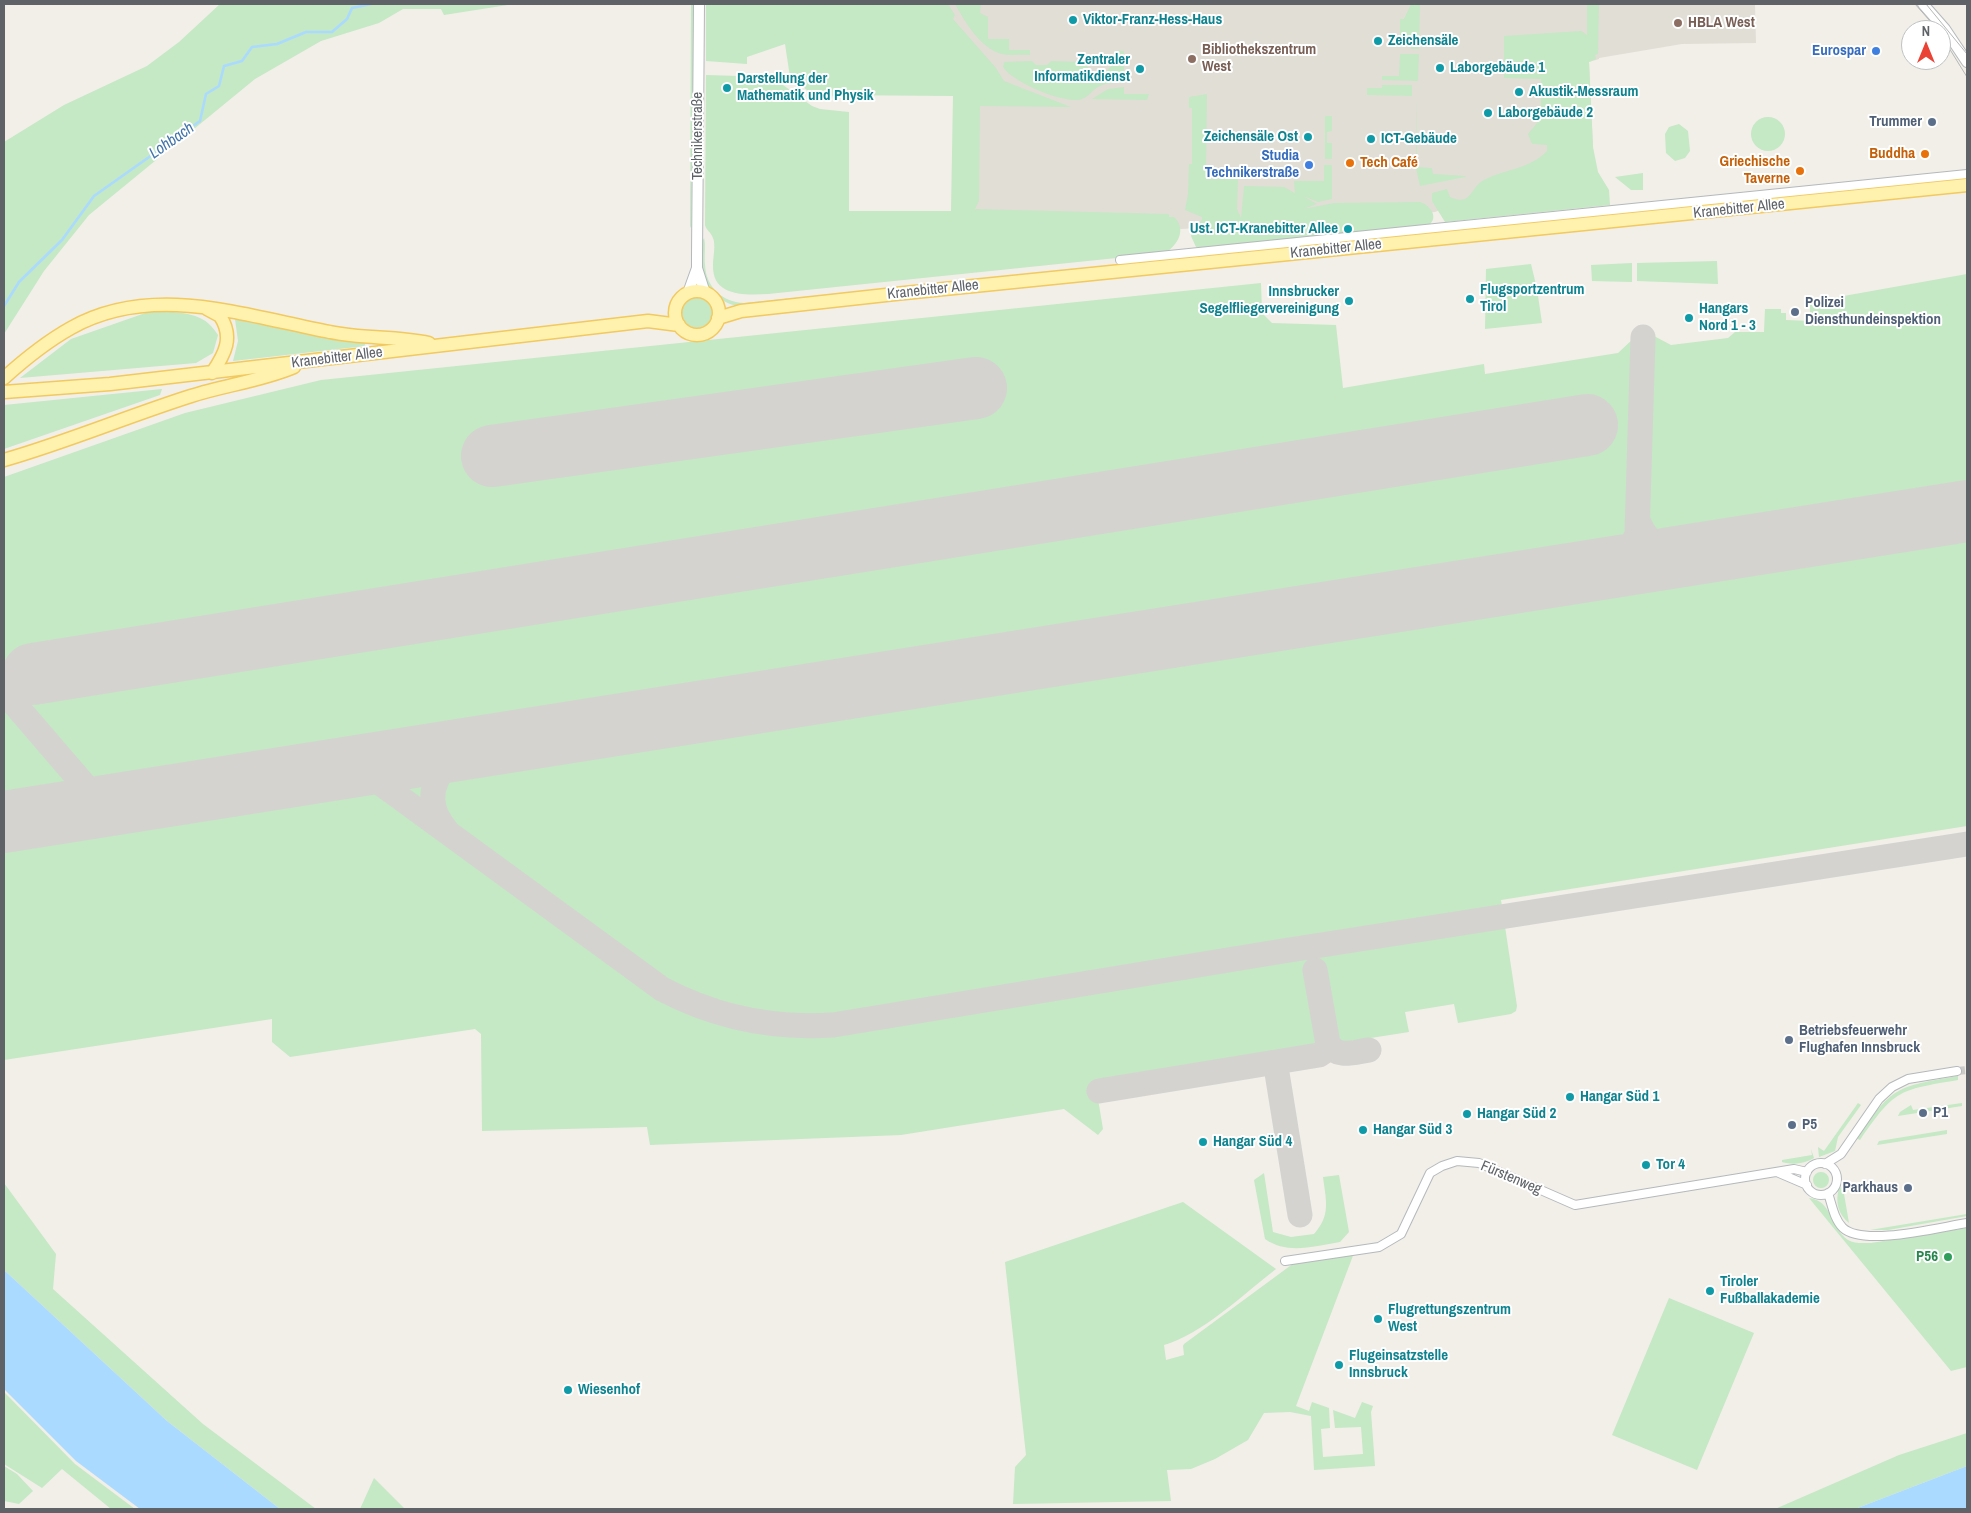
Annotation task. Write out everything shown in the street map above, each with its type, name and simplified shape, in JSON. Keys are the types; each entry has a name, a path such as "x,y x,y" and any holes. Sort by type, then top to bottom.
{"main road":[{"name":"Kranebitter Allee","path":"718,318 741,311 1967,185"},
{"name":"Kranebitter Allee","path":"1932,190 1967,193"},
{"path":"705,292 717,304 718,318 714,326 703,333 689,333 679,324 676,316 678,301 688,293 705,292"},
{"path":"4,378 46,342 72,327 104,313 151,304 231,310 333,333 410,339 438,345"},
{"name":"Kranebitter Allee","path":"717,304 741,311"},
{"path":"202,307 220,316 227,333 225,352 212,372"},
{"name":"Kranebitter Allee","path":"648,321 676,307"},
{"name":"Kranebitter Allee","path":"4,392 306,362 648,321 679,324"},
{"path":"4,460 194,395 273,376 306,362"}],"street":[{"name":"Technikerstraße","path":"699,4 697,268 705,292"},
{"path":"1923,4 1945,29 1967,62"},
{"name":"Kranebitter Allee","path":"1120,260 1967,174"},
{"name":"Technikerstraße","path":"688,293 697,268"},
{"path":"1807,1185 1807,1172 1814,1165 1825,1164 1841,1154 1879,1098 1892,1087 1908,1079 1957,1071"},
{"name":"Fürstenweg","path":"1285,1261 1388,1244 1404,1230 1430,1174 1442,1166 1457,1161 1479,1163 1575,1206 1794,1170 1807,1172"},
{"path":"1779,1173 1807,1185 1818,1194 1828,1193 1835,1186 1837,1176 1833,1168 1825,1164"},
{"path":"1828,1193 1839,1223 1853,1234 1876,1236 1967,1223"}],"shaded area":[{"path":"806,4 1755,4 1756,43 1682,44 1599,58 1589,62 1593,147 1435,212 1182,229 960,222 968,96"}],"green space":[{"path":"220,4 514,4 444,15 441,9 403,9 379,23 321,41 255,79 89,215 44,271 4,334 4,142 64,105 147,66 179,42"},
{"path":"691,4 694,4 691,228 690,226"},
{"path":"706,4 948,4 955,15 953,19 996,68 1004,81 1071,107 980,106 979,201 975,209 1169,214 1169,217 1174,217 1180,227 1177,241 1165,253 768,294 740,294 724,289 714,275 714,241 705,225 706,75 772,77 812,106 820,109 849,112 849,211 951,211 953,96 833,95 831,100 820,100 790,77 785,44 747,57 747,64 706,61"},
{"path":"955,4 981,4 980,13 988,17 988,39 1009,39 1009,50 1030,50 1030,55 1002,54 987,47 974,34"},
{"path":"1411,4 1420,4 1419,49 1411,49 1410,43 1404,43 1404,38 1400,38 1400,19 1404,19"},
{"path":"1587,4 1599,4 1598,54 1595,55 1596,59 1589,62 1593,147 1598,172 1609,190 1610,205 1445,222 1432,201 1432,193 1447,189 1450,197 1463,200 1484,180 1533,162 1547,151 1547,145 1532,144 1528,134 1541,118 1541,79 1504,78 1504,36 1581,31 1587,35"},
{"path":"1115,51 1124,51 1124,83 1101,85 1082,99 1064,99 1040,91 1017,79 1003,67 1004,62 1032,61 1036,65 1047,65 1051,61 1083,62 1093,73 1105,73 1115,62"},
{"path":"1400,54 1419,54 1418,81 1382,80 1382,76 1399,76"},
{"path":"1382,85 1412,85 1412,96 1367,95 1367,88 1382,88"},
{"path":"1124,87 1124,94 1149,94 1147,100 1092,99 1108,89"},
{"path":"1207,94 1206,179 1238,179 1237,209 1241,218 1244,186 1284,187 1295,193 1294,181 1324,181 1324,165 1332,165 1332,199 1318,202 1303,196 1317,204 1303,209 1334,203 1420,202 1430,208 1433,215 1432,222 1429,225 1202,249 1196,247 1191,236 1193,228 1202,220 1202,217 1185,210 1188,194 1189,164 1192,164 1192,108 1189,108 1189,97"},
{"path":"1417,96 1417,167 1432,168 1433,174 1465,177 1420,186 1416,168"},
{"path":"1325,116 1332,116 1332,131 1327,132 1327,143 1332,143 1332,159 1325,159"},
{"path":"1768,117 1775,118 1780,122 1784,127 1784,141 1780,146 1775,150 1768,151 1761,150 1756,146 1752,141 1751,134 1752,127 1756,122 1761,118"},
{"path":"1679,124 1688,131 1690,151 1685,158 1675,161 1666,153 1665,134 1669,127"},
{"path":"1643,173 1643,190 1631,190 1615,177"},
{"path":"1967,178 1967,182 737,306 728,303 715,294 706,281 702,266 702,242 704,238 708,280 722,296 729,300 744,303"},
{"path":"1717,261 1718,284 1637,281 1637,263"},
{"path":"1632,263 1632,282 1592,281 1591,265"},
{"path":"1531,264 1542,323 1485,329 1486,269"},
{"path":"1967,274 1967,826 1501,900 1517,1006 1516,1011 1511,1014 1458,1023 1454,1004 1405,1012 1409,1032 1095,1081 1103,1129 1098,1135 1064,1109 901,1135 650,1145 647,1127 482,1131 481,1034 475,1029 290,1057 272,1042 272,1019 4,1060 4,477 185,413 321,380 1261,283 1262,313 1272,323 1336,325 1343,388 1484,364 1485,374 1618,353 1633,339 1643,337 1654,336 1671,345 1728,338 1735,332 1764,332 1765,309 1781,309 1781,313 1786,313 1786,320 1810,321 1810,302"},
{"path":"697,298 708,302 712,313 708,324 697,328 686,324 682,313 686,302"},
{"path":"154,310 182,313 205,321 218,335 213,353 196,363 20,378 71,339"},
{"path":"235,319 365,343 365,346 233,361 238,341"},
{"path":"162,389 160,395 4,449 4,405"},
{"path":"1958,1076 1958,1080 1923,1086 1900,1095 1882,1111 1860,1140 1856,1138 1888,1098 1908,1087"},
{"path":"1858,1103 1861,1105 1838,1137 1835,1151 1819,1157 1818,1147 1824,1151"},
{"path":"1962,1103 1962,1106 1898,1116 1900,1112 1911,1105 1913,1110"},
{"path":"1947,1130 1947,1134 1877,1145 1879,1141"},
{"path":"1811,1149 1814,1158 1806,1162 1782,1162 1782,1160 1812,1155"},
{"path":"1821,1172 1827,1174 1829,1180 1827,1186 1821,1188 1815,1186 1813,1180 1815,1174"},
{"path":"1264,1173 1273,1232 1291,1237 1314,1234 1325,1214 1326,1201 1323,1177 1339,1175 1349,1232 1340,1242 1301,1248 1283,1247 1265,1239 1254,1180"},
{"path":"4,1183 56,1254 53,1289 203,1424 316,1509 280,1509 167,1421 4,1270"},
{"path":"1842,1187 1849,1223 1842,1216 1838,1207 1839,1188"},
{"path":"1809,1198 1817,1200 1822,1204 1842,1235 1856,1243 1871,1243 1967,1228 1967,1367 1951,1371"},
{"path":"1183,1202 1276,1269 1208,1323 1178,1340 1164,1345 1166,1360 1184,1355 1184,1344 1294,1263 1354,1253 1296,1406 1309,1411 1312,1402 1329,1408 1330,1428 1321,1429 1323,1457 1363,1454 1361,1427 1335,1428 1333,1410 1355,1418 1362,1402 1373,1406 1371,1412 1375,1466 1314,1470 1311,1416 1290,1412 1264,1413 1248,1440 1215,1459 1191,1469 1167,1470 1171,1501 1013,1504 1015,1467 1026,1455 1005,1262"},
{"path":"1967,1214 1967,1216 1888,1230 1870,1230"},
{"path":"1669,1298 1754,1333 1697,1470 1612,1435"},
{"path":"4,1392 75,1464 135,1509 111,1509 62,1469 42,1488 4,1464"},
{"path":"1967,1433 1967,1466 1855,1509 1775,1509 1899,1455"},
{"path":"4,1466 17,1474 33,1491 19,1504 4,1501"},
{"path":"374,1478 405,1509 360,1509"}],"water":[{"path":"4,1270 167,1421 280,1509 140,1509 76,1461 4,1389"},
{"path":"1967,1466 1967,1509 1855,1509"}],"waterway":[{"name":"Lohbach","path":"4,306 19,282 62,240 94,196 200,121 206,94 219,86 224,66 242,61 252,47 277,44 306,32 332,32 347,19 352,8 371,4"}],"taxiway":[{"path":"1602,569 1625,557 1637,535 1643,337"},
{"path":"1639,523 1650,540 1662,549 1698,553"},
{"path":"4,682 6,694 103,807"},
{"path":"447,831 438,818 433,805 433,792 437,780 443,770 453,760 478,747"},
{"path":"332,770 354,770 369,775 662,989 724,1014 767,1023 810,1026 833,1025 1283,951 1967,844"},
{"path":"1315,970 1328,1044 1332,1049 1341,1053 1369,1050"},
{"path":"1099,1091 1319,1055 1325,1051 1328,1044"},
{"path":"1277,1073 1300,1215"}],"runway":[{"path":"492,456 976,388"},
{"path":"33,674 1587,425"},
{"path":"4,822 1967,511"}],"tunnel":[{"path":"1957,1071 1967,1070"}],"tram line":[{"path":"1915,4 1929,20"},
{"path":"1926,4 1967,54"},
{"path":"1951,51 1967,77"}],"place":[{"name":"Viktor-Franz-Hess-Haus","path":"1073,20"},
{"name":"HBLA West","path":"1678,23"},
{"name":"Zeichensäle","path":"1378,41"},
{"name":"Eurospar","path":"1876,51"},
{"name":"Bibliothekszentrum West","path":"1192,59"},
{"name":"Laborgebäude 1","path":"1440,68"},
{"name":"Zentraler Informatikdienst","path":"1140,69"},
{"name":"Darstellung der Mathematik und Physik","path":"727,88"},
{"name":"Akustik-Messraum","path":"1519,92"},
{"name":"Laborgebäude 2","path":"1488,113"},
{"name":"Trummer","path":"1932,122"},
{"name":"Zeichensäle Ost","path":"1308,137"},
{"name":"ICT-Gebäude","path":"1371,139"},
{"name":"Buddha","path":"1925,154"},
{"name":"Tech Café","path":"1350,163"},
{"name":"Studia Technikerstraße","path":"1309,165"},
{"name":"Griechische Taverne","path":"1800,171"},
{"name":"Ust. ICT-Kranebitter Allee","path":"1348,229"},
{"name":"Flugsportzentrum Tirol","path":"1470,299"},
{"name":"Innsbrucker Segelfliegervereinigung","path":"1349,301"},
{"name":"Polizei Diensthundeinspektion","path":"1795,312"},
{"name":"Hangars Nord 1 - 3","path":"1689,318"},
{"name":"Betriebsfeuerwehr Flughafen Innsbruck","path":"1789,1040"},
{"name":"Hangar Süd 1","path":"1570,1097"},
{"name":"P1","path":"1923,1113"},
{"name":"Hangar Süd 2","path":"1467,1114"},
{"name":"P5","path":"1792,1125"},
{"name":"Hangar Süd 3","path":"1363,1130"},
{"name":"Hangar Süd 4","path":"1203,1142"},
{"name":"Tor 4","path":"1646,1165"},
{"name":"Parkhaus","path":"1908,1188"},
{"name":"P56","path":"1948,1257"},
{"name":"Tiroler Fußballakademie","path":"1710,1291"},
{"name":"Flugrettungszentrum West","path":"1378,1319"},
{"name":"Flugeinsatzstelle Innsbruck","path":"1339,1365"},
{"name":"Wiesenhof","path":"568,1390"}]}
